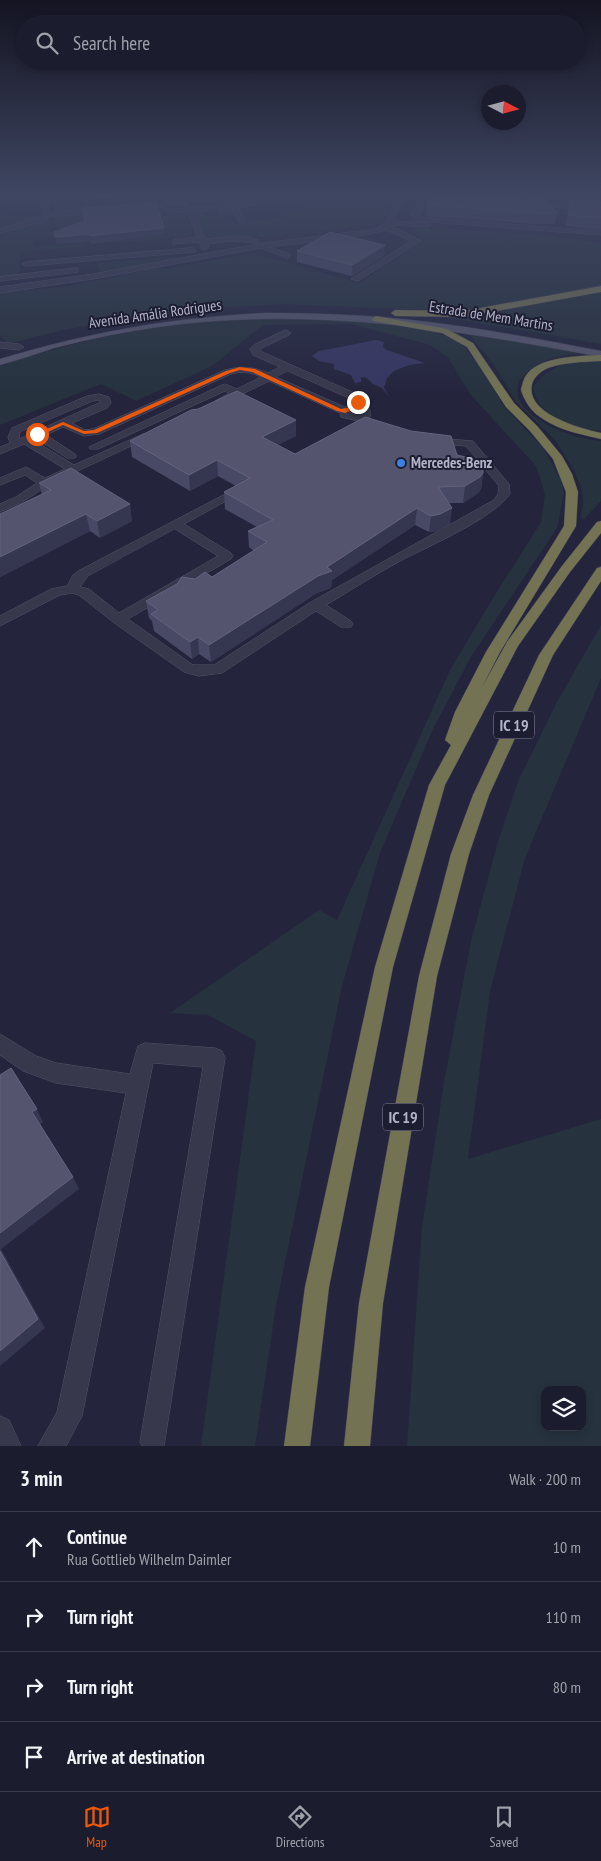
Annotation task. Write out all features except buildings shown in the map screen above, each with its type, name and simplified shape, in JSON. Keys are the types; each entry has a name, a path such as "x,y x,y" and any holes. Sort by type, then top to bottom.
{"highway":[{"path":"376,316 464,314 601,289"},
{"path":"376,316 444,331 470,345 510,406 534,429 558,458 572,492 570,526 493,652 462,712 437,785"},
{"path":"601,358 564,359 548,363 531,374 527,380 525,393 532,406 551,421 573,430 601,436"},
{"name":"IC 19","path":"297,1446 317,1287 382,977 437,785 512,645 566,569 601,525"},
{"name":"IC 19","path":"358,1446 371,1303 424,995 460,854 481,795 546,655 601,571"}],"main road":[{"name":"Avenida Amália Rodrigues","path":"0,353 111,324 192,313 290,308 376,316"},
{"name":"Avenida Amália Rodrigues","path":"0,362 81,338 185,320 265,314 376,316"},
{"name":"Estrada de Mem Martins","path":"376,316 601,348"},
{"name":"Estrada de Mem Martins","path":"376,316 601,354"}],"street":[{"path":"26,259 27,276"},
{"path":"26,264 64,259"},
{"path":"0,290 78,280 188,259"},
{"path":"354,279 386,259"},
{"path":"0,279 96,268"},
{"path":"63,423 84,432 95,432 234,369 253,370 345,411 345,415 351,418 365,415 355,397 256,353 255,349 262,343 286,333"},
{"path":"0,346 20,347"},
{"path":"160,417 176,422 288,367"},
{"path":"94,447 225,387 237,392"},
{"path":"0,450 20,442 103,406 106,403 105,399 99,397 91,398 16,430 13,437 20,442 80,467"},
{"path":"0,508 20,498 44,482 156,431"},
{"path":"37,434 80,467"},
{"path":"0,622 56,592 72,589 84,592 118,619 189,669 208,671 225,665 316,605 395,559 461,525 498,502 504,494 505,486 469,444 420,439"},
{"path":"0,482 26,470 44,482"},
{"path":"72,589 78,578 84,573 233,493"},
{"path":"118,619 228,556 176,524"},
{"path":"316,605 346,624"},
{"path":"0,1044 30,1064 56,1073 138,1085"},
{"path":"51,1446 69,1416 145,1053 214,1058 153,1442"},
{"path":"0,1428 8,1446"}],"shaded area":[{"path":"0,259 19,259 20,272 15,275 0,277"},
{"path":"139,259 170,259 101,273 97,263"},
{"path":"217,259 276,259 359,283 395,259 601,259 601,286 476,309 447,311 283,304 196,309 130,318 68,329 7,344 0,335 0,293 69,286 155,268 164,269"},
{"path":"601,292 601,344 443,317 479,315"},
{"path":"305,318 394,324 433,331 460,341 480,367 504,406 544,449 561,480 564,493 557,528 472,655 433,729 380,853 342,986 276,1306 255,1446 201,1446 256,1041 208,1015 170,1013 319,910 337,920 450,670 541,522 545,494 536,466 470,394 448,357 430,345 351,324 263,325 212,366 136,401 101,384 0,425 0,366 88,341 156,327 258,319"},
{"path":"470,335 583,353 548,360 534,367 519,381 518,397 523,406 542,422 566,433 601,441 601,501 584,519 581,518 582,490 574,470 554,439 516,402 493,364"},
{"path":"376,340 384,342 383,347 387,350 425,363 409,365 394,371 387,378 384,388 390,398 382,388 373,384 367,378 361,377 361,382 355,383 351,375 334,369 334,364 319,361 312,356 319,351"},
{"path":"590,360 601,361 601,431 570,424 550,414 536,398 533,387 551,370 565,364"},
{"path":"601,625 601,678 525,858 490,991 468,1159 601,1119 601,1446 407,1446 422,1227 444,1082 471,941 497,845 519,779 558,700"}],"place":[{"name":"Mercedes-Benz","path":"401,463"}],"route":[{"path":"37,434 63,423 84,432 95,432 234,369 253,370 339,410 345,411 348,408 357,407 358,402"}]}
